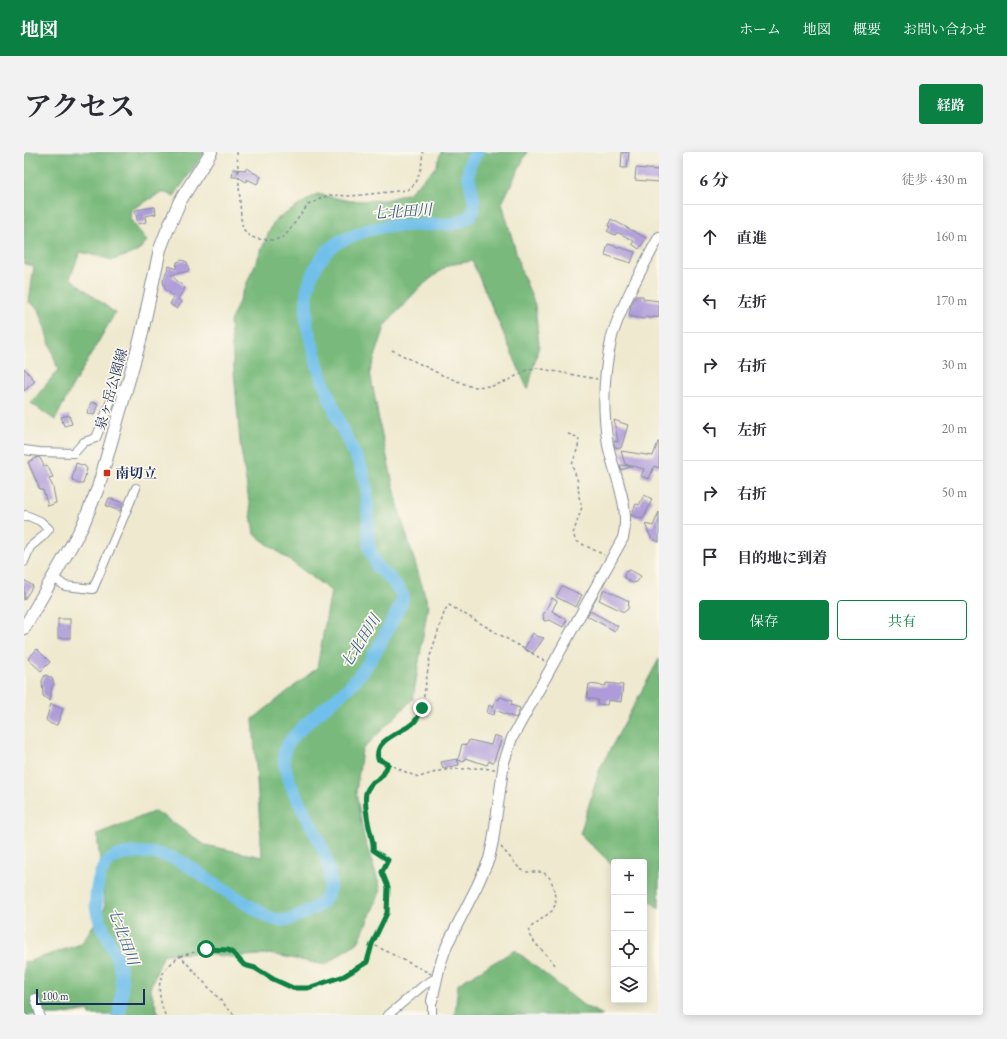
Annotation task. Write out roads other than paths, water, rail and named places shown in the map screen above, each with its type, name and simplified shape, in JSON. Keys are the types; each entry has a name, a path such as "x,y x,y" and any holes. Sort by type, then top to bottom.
{"main road":[{"name":"泉ヶ岳公園線","path":"24,628 82,527 98,488 141,337 160,249 180,201 211,152"}],"street":[{"path":"432,1015 432,1001 447,945 489,859 493,841 503,768 512,738 612,559 623,538 626,528 626,517 608,447 605,427 605,380 613,332 625,304 659,237"},
{"path":"24,450 74,453 84,442 96,438 114,393 120,389 127,388"},
{"path":"53,577 65,586 93,589 136,488"},
{"path":"24,517 26,514 40,521 49,529 30,547 24,562"},
{"path":"388,1015 424,985 438,977"},
{"path":"35,998 40,1015"}],"waterway":[{"name":"七北田川","path":"119,1015 122,988 120,967 99,920 96,905 96,894 100,874 106,863 110,860 117,856 135,853 164,855 173,858 184,863 270,918 280,920 291,919 310,910 323,901 329,888 330,873 326,856 319,839 289,781 284,753 293,737 312,718 358,678 385,635 402,602 403,596 391,579 378,568 369,547 367,490 362,469 341,426 320,374 306,322 307,291 318,263 328,250 340,241 368,230 387,226 451,224 470,216 474,210 474,200 468,174 470,163 477,152"}],"place":[{"name":"南切立","path":"107,473"}]}
